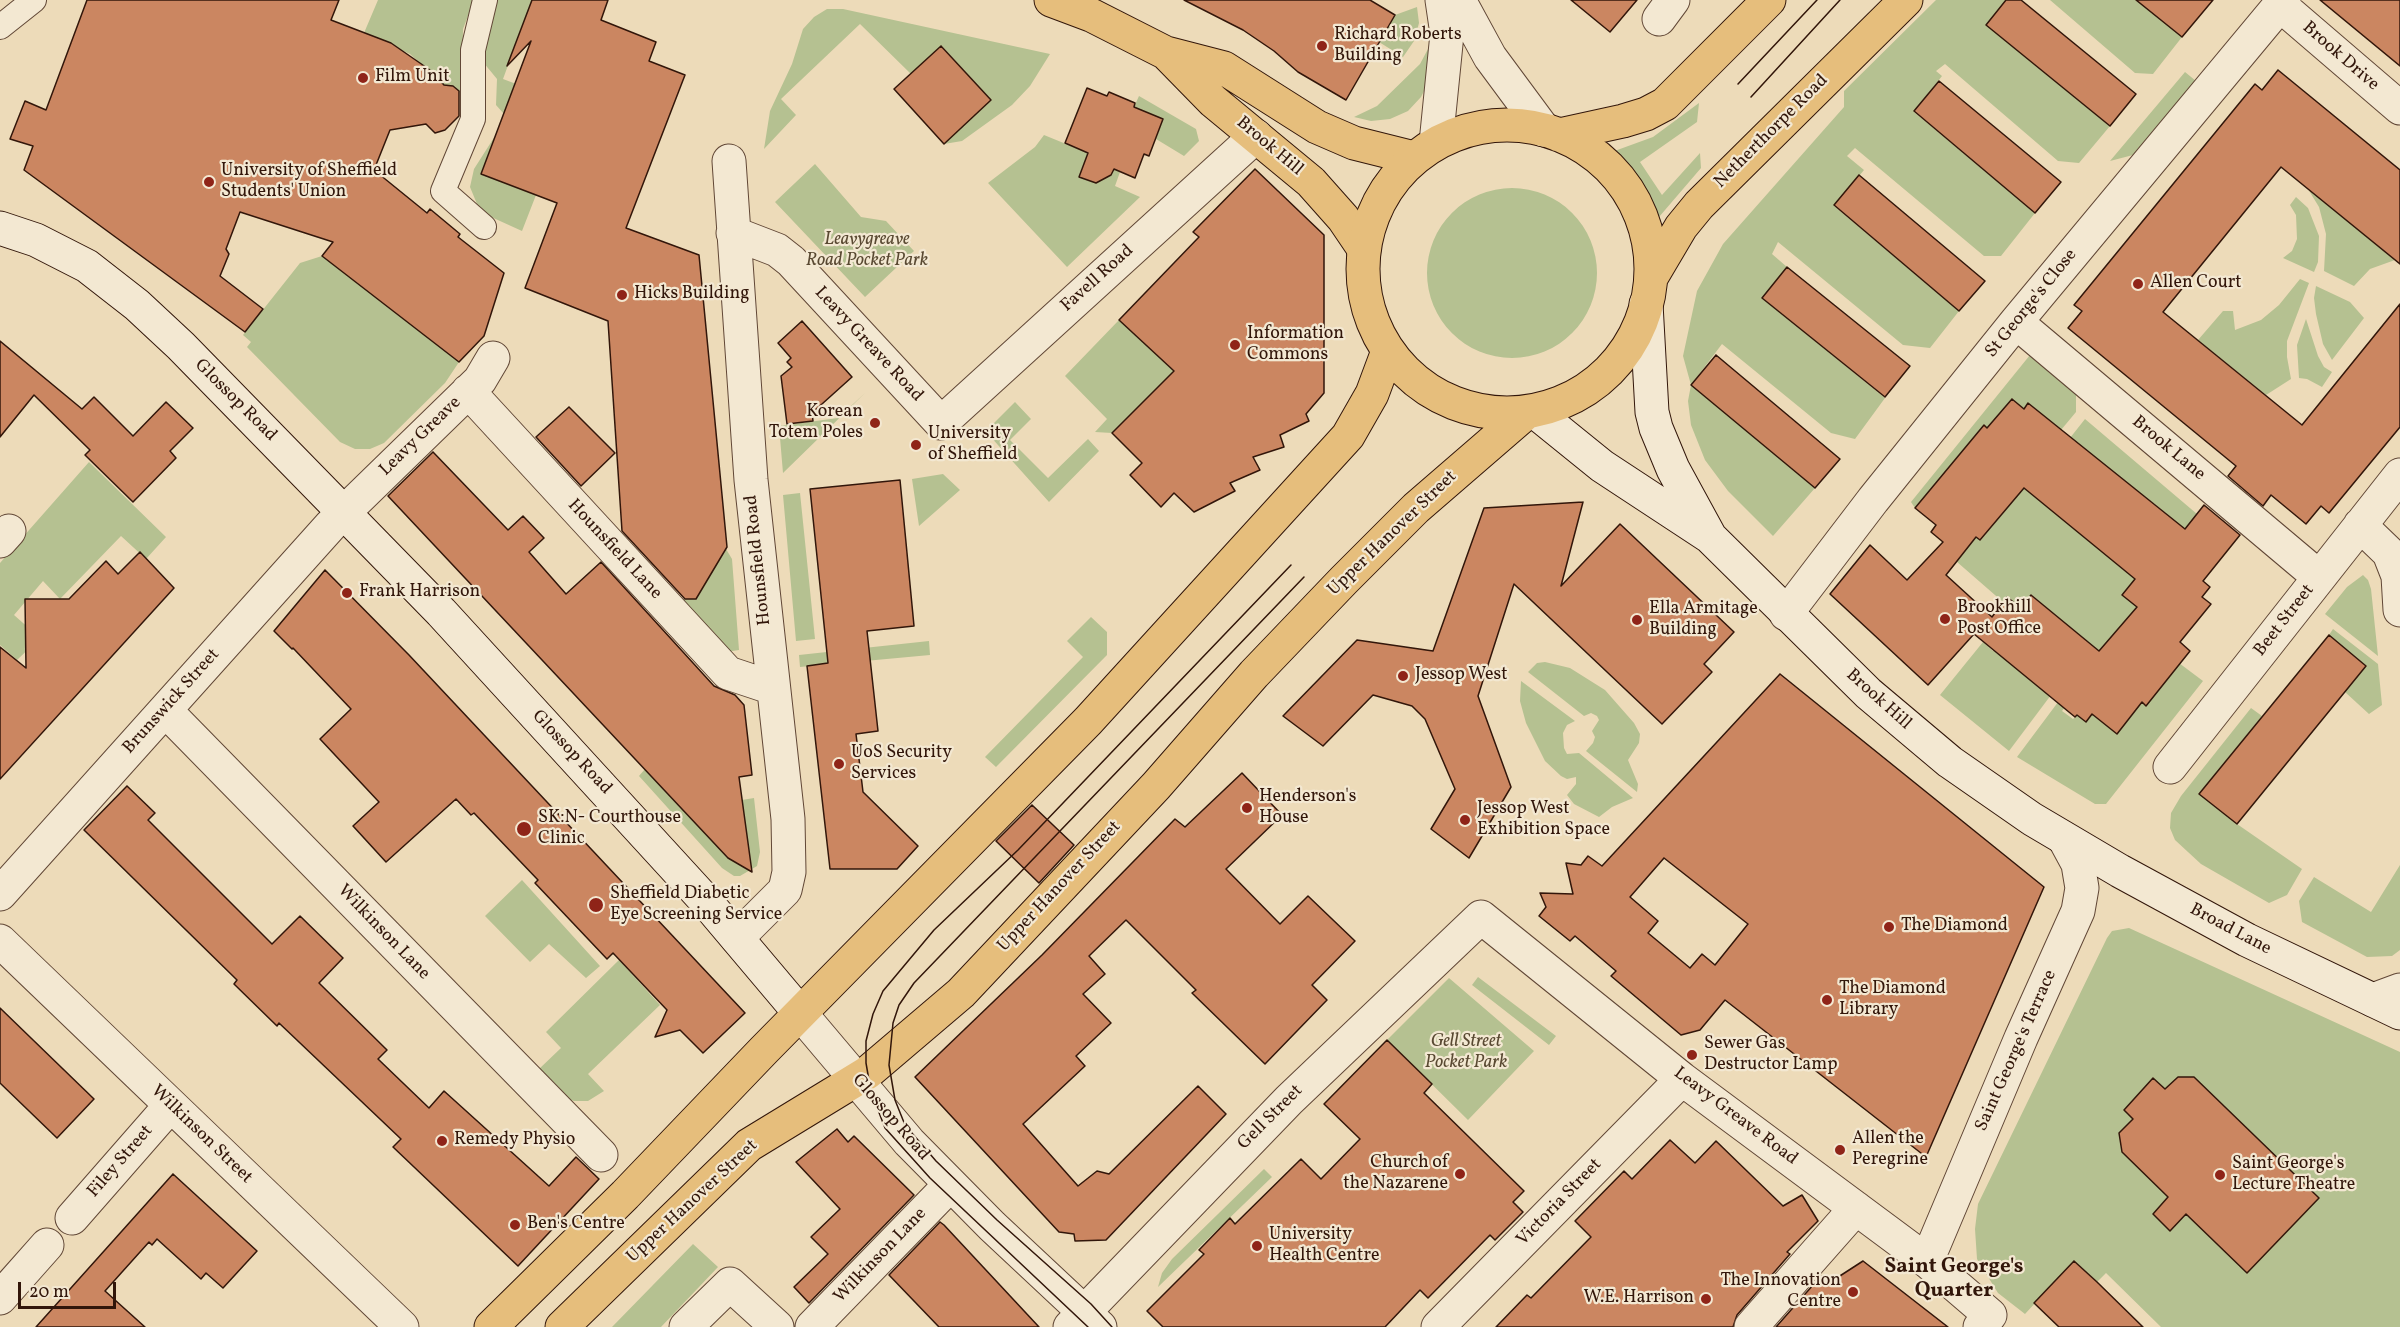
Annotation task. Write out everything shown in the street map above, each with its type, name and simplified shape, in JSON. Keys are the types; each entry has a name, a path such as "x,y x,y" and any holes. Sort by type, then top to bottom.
{"main road":[{"name":"Brook Hill","path":"1051,0 1091,15 1166,53 1224,68 1317,127 1353,143 1425,150"},
{"path":"1552,132 1623,121 1646,114 1665,104 1769,0"},
{"name":"Netherthorpe Road","path":"1530,411 1580,393 1606,374 1631,342 1649,290 1681,227 1700,205 1906,0"},
{"name":"Brook Hill","path":"1166,53 1213,101 1333,205 1364,249"},
{"path":"1530,411 1491,412 1441,397 1412,378 1388,351 1373,323 1364,292 1364,249 1375,209 1399,173 1425,150 1471,129 1490,126 1526,126 1552,132 1593,153 1607,166 1631,196 1646,232 1649,290"},
{"path":"491,1327 547,1269 625,1195 800,1013 1088,721 1348,436 1365,410 1388,351"},
{"name":"Upper Hanover Street","path":"562,1327 749,1145 857,1080 889,1056 961,993 1156,786 1254,674 1344,580 1416,508 1530,411"}],"street":[{"path":"0,27 34,0"},
{"path":"484,227 443,191 473,119 473,50 485,0"},
{"path":"1425,150 1447,34 1442,0"},
{"path":"1459,0 1490,57 1552,132"},
{"name":"Brook Drive","path":"2282,2 2400,108"},
{"name":"St George's Close","path":"1786,614 1873,500 2016,322 2282,2"},
{"name":"Favell Road","path":"941,423 1256,136"},
{"name":"Hounsfield Road","path":"729,161 751,480 788,819 789,872 785,890 736,938"},
{"name":"Glossop Road","path":"0,228 36,240 87,266 137,305 344,511 704,898 891,1122 1084,1322"},
{"name":"Leavy Greave Road","path":"733,233 777,250 791,261 941,423"},
{"name":"Brook Hill","path":"1649,290 1652,412 1673,469 1710,537"},
{"name":"Brook Lane","path":"2016,322 2319,577"},
{"name":"Leavy Greave","path":"344,511 480,380 493,358"},
{"name":"Hounsfield Lane","path":"468,391 728,674 773,688"},
{"name":"Brook Hill","path":"1530,411 1602,466 1710,537 1868,693 1942,756 2065,840"},
{"name":"Beet Street","path":"2170,767 2400,475"},
{"name":"Brunswick Street","path":"0,894 344,511"},
{"path":"2360,525 2389,553 2398,576 2400,610"},
{"name":"Wilkinson Lane","path":"165,710 601,1155"},
{"name":"Broad Lane","path":"2065,840 2247,940 2391,1001"},
{"name":"Saint George's Terrace","path":"1927,1261 2021,1038 2078,911 2082,888 2078,864 2065,840"},
{"name":"Leavy Greave Road","path":"1481,917 1682,1079 1927,1261 1985,1321"},
{"name":"Gell Street","path":"1084,1322 1288,1100 1481,917"},
{"name":"Wilkinson Street","path":"0,941 402,1327"},
{"name":"Victoria Street","path":"1438,1327 1682,1079"},
{"name":"Filey Street","path":"72,1218 170,1106"},
{"name":"Wilkinson Lane","path":"812,1327 950,1185"},
{"path":"1751,1327 1856,1208"},
{"path":"0,1298 47,1245"},
{"path":"686,1327 730,1284 777,1327"}],"green space":[{"path":"378,0 474,0 463,29 462,88 459,93 452,86 445,86 410,54 364,33"},
{"path":"498,0 532,0 503,79 569,104 504,114 496,105 497,79 483,62 483,29"},
{"path":"1936,0 2006,0 1986,25 2110,126 2079,163 2058,161 1945,64 1936,71 1942,76 1914,112 2035,213 2001,256 1984,256 1855,148 1847,156 1864,170 1834,206 1959,311 1930,348 1903,345 1778,242 1772,254 1787,267 1762,298 1885,398 1855,439 1831,433 1722,344 1691,385 1683,356 1697,291 1723,244 1844,107 1844,91"},
{"path":"2050,0 2136,0 2182,37 2153,74 2135,73"},
{"path":"1417,7 1419,23 1414,41 1403,57 1379,42 1395,15"},
{"path":"827,9 843,9 1050,54 1030,86 1012,105 962,141 944,144 991,100 942,46 911,74 860,24 781,99 796,115 764,149 770,111 792,64 803,29 814,17"},
{"path":"1433,27 1429,81 1421,97 1408,111 1390,119 1371,121 1354,117 1377,106 1420,64 1428,49"},
{"path":"2185,72 2196,81 2133,155 2110,161"},
{"path":"1139,96 1196,129 1199,141 1184,156 1156,139 1163,119 1134,107"},
{"path":"1699,103 1697,122 1640,162 1662,195 1700,153 1701,168 1653,224 1627,173 1609,153 1653,137"},
{"path":"1044,135 1088,153 1081,170 1084,179 1096,183 1104,179 1108,169 1113,172 1114,169 1120,172 1115,186 1140,197 1067,267 988,183 1035,147"},
{"path":"495,136 481,174 536,195 522,231 489,216 477,204 470,187 474,169"},
{"name":"Leavygreave Road Pocket Park","path":"815,164 861,217 886,221 914,251 865,297 775,202"},
{"path":"1512,188 1544,195 1572,213 1590,241 1597,273 1590,305 1572,333 1544,351 1512,358 1480,351 1452,333 1434,305 1427,273 1434,241 1452,213 1480,195"},
{"path":"2308,189 2395,260 2370,269 2354,286 2324,271 2326,234 2319,207"},
{"path":"2296,197 2308,208 2319,236 2318,262 2314,272 2283,258 2292,251 2297,239 2296,215 2290,205"},
{"path":"322,256 459,362 445,383 384,443 370,449 355,449 340,442 247,347 251,342 243,335 300,263"},
{"path":"2300,279 2309,283 2287,341 2291,379 2266,395 2198,340 2223,311 2233,311 2235,330 2261,320 2279,305"},
{"path":"2316,286 2350,302 2364,318 2332,360 2323,344 2316,314 2314,298"},
{"path":"2306,319 2318,356 2324,367 2332,372 2322,387 2307,379 2299,378 2297,345"},
{"path":"1119,320 1174,371 1112,433 1095,432 1107,419 1065,376"},
{"path":"2030,355 2076,391 2076,412 2056,436 2028,404 2024,409 2012,399 1958,456 1915,508 1911,502"},
{"path":"1691,385 1815,488 1773,536 1728,491 1705,460 1691,425 1688,401"},
{"path":"865,393 783,473 779,426 838,418"},
{"path":"1015,402 1031,419 1010,440 1048,478 1088,439 1099,451 1049,502 989,435 991,426"},
{"path":"2085,419 2197,514 2178,539 2167,514 2151,501 2147,506 2136,490 2070,438"},
{"path":"89,462 166,537 146,559 121,536 60,599 43,581 14,615 40,638 17,660 0,645 0,563"},
{"path":"943,474 960,490 919,526 912,479"},
{"path":"2024,488 2095,546 2100,541 2118,556 2114,562 2125,571 2139,574 2123,595 2142,610 2094,660 2066,624 2032,595 2021,608 2007,597 2003,602 1949,555 1966,544 1969,546 1976,537 1981,540"},
{"path":"800,493 815,639 796,641 783,495"},
{"path":"726,549 732,559 739,650 719,653 674,599 696,599"},
{"path":"2363,575 2368,580 2371,589 2378,656 2325,614 2347,587"},
{"path":"1091,617 1107,632 1107,655 996,767 985,757 1083,657 1067,641"},
{"path":"2333,629 2378,664 2382,705 2369,714 2345,692 2366,666 2329,635"},
{"path":"929,641 930,655 800,667 799,655"},
{"path":"1983,642 1993,651 1998,645 2034,675 2030,680 2040,688 2060,664 2069,671 2009,751 1940,695"},
{"path":"2175,660 2203,681 2106,804 2095,804 2017,757 2076,678 2083,683 2062,711 2073,719 2077,715 2086,722 2096,709 2108,727 2117,734 2142,702 2146,705"},
{"path":"1545,662 1570,668 1605,690 1634,723 1640,734 1639,743 1628,760 1638,784 1637,792 1586,751 1595,737 1592,731 1599,720 1597,716 1591,713 1584,716 1528,672 1537,663"},
{"path":"1521,681 1575,721 1567,725 1563,733 1564,748 1567,754 1579,753 1633,798 1612,807 1599,817 1574,804 1567,795 1576,784 1576,777 1567,779 1561,776 1545,761 1526,723 1520,701"},
{"path":"2251,708 2262,716 2199,794 2237,824 2302,869 2287,895 2269,903 2201,864 2175,840 2170,828 2171,813 2181,796"},
{"path":"645,769 734,861 739,863 742,800 754,798 760,852 757,866 740,876 734,876 722,868 639,776"},
{"path":"2400,865 2400,950 2392,956 2367,957 2302,922 2299,901 2314,877 2371,912"},
{"path":"522,880 600,966 586,978 549,944 530,962 485,916"},
{"path":"2129,928 2400,1052 2400,1327 2161,1327 2106,1273 2097,1282 2074,1261 2025,1314 1998,1293 1977,1259 1975,1229 1978,1204 2107,938 2112,931"},
{"path":"619,960 660,1005 588,1074 604,1091 588,1101 574,1101 565,1098 538,1070 561,1048 546,1032"},
{"path":"1478,977 1556,1036 1549,1045 1472,985"},
{"name":"Gell Street Pocket Park","path":"1449,978 1534,1051 1468,1120 1387,1040"},
{"path":"1264,1169 1272,1177 1158,1287 1162,1273 1172,1259"},
{"path":"693,1244 718,1267 661,1327 612,1327"}],"building":[{"name":"University of Sheffield Students' Union","path":"87,0 339,0 331,20 391,43 430,70 444,85 453,86 459,91 459,116 445,130 435,133 426,124 390,130 374,170 427,213 430,209 460,234 458,237 504,273 484,336 459,362 322,256 333,242 240,212 226,249 229,254 220,276 263,309 245,332 24,170 33,146 10,139 25,101 46,110"},
{"name":"Hicks Building","path":"532,0 608,0 601,20 656,42 649,61 685,75 626,228 699,255 727,547 696,599 685,599 622,531 608,321 525,288 557,203 481,174 531,41 507,66"},
{"name":"Richard Roberts Building","path":"1184,0 1370,0 1395,15 1346,100 1298,72 1274,51 1243,30"},
{"path":"1571,0 1637,0 1610,32"},
{"path":"2006,0 2021,0 2136,94 2110,126 1986,25"},
{"path":"2136,0 2213,0 2182,37"},
{"path":"2320,0 2400,0 2400,66"},
{"path":"941,46 991,100 944,144 894,89"},
{"name":"Allen Court","path":"2278,70 2400,170 2400,264 2281,167 2163,312 2302,425 2400,304 2400,427 2329,513 2321,506 2306,524 2271,495 2263,506 2228,476 2236,466 2068,328 2082,311 2074,305 2255,84 2262,90"},
{"path":"1939,81 2061,182 2035,213 1914,111"},
{"path":"1087,88 1107,96 1109,92 1135,103 1134,107 1163,119 1149,156 1144,154 1135,178 1114,169 1111,175 1096,183 1079,177 1088,153 1065,143"},
{"name":"Information Commons","path":"1255,169 1324,235 1324,393 1306,414 1309,421 1280,435 1284,447 1253,457 1260,470 1230,483 1235,491 1194,512 1174,493 1161,507 1130,475 1142,463 1112,433 1174,371 1119,320 1199,237 1193,232"},
{"path":"1859,175 1985,281 1959,311 1834,205"},
{"path":"1787,267 1910,366 1885,397 1762,298"},
{"path":"802,321 852,377 812,413 813,421 787,424 781,376 792,367 787,362 791,358 778,343"},
{"path":"0,341 82,409 94,397 133,436 166,402 193,428 170,451 176,458 133,502 85,455 90,450 34,395 0,437"},
{"path":"1716,355 1840,459 1815,488 1691,385"},
{"path":"2012,399 2024,409 2028,403 2185,529 2204,505 2240,535 2203,581 2210,587 2202,597 2211,604 2180,642 2190,651 2146,706 2142,702 2117,734 2092,714 2086,722 2077,715 2075,717 1974,634 1928,685 1830,594 1870,545 1907,580 1943,542 1931,532 1936,525 1915,508 1984,425 1987,428","holes":["2024,488 2135,579 2122,595 2137,607 2099,651 2031,595 2021,608 2007,597 1992,617 1946,575 1976,537 1980,540"]},
{"path":"569,407 615,453 581,486 536,437"},
{"path":"433,452 508,530 523,516 544,538 529,552 566,594 601,562 714,686 735,695 744,705 752,775 739,777 752,872 728,858 388,496"},
{"path":"900,480 914,626 867,631 878,731 856,734 863,792 918,846 897,869 830,869 807,666 828,663 810,489"},
{"path":"1583,502 1561,586 1620,524 1734,632 1704,664 1712,672 1662,724 1514,584 1478,696 1511,787 1469,858 1431,829 1455,789 1425,719 1412,706 1373,695 1323,746 1283,716 1357,640 1433,651 1484,508"},
{"path":"140,552 174,588 0,779 0,647 26,668 25,599 69,599 106,561 118,574"},
{"path":"325,570 409,655 745,1013 703,1053 680,1030 655,1037 667,1010 613,953 607,959 535,883 538,880 474,813 471,815 456,799 386,862 353,826 379,802 320,739 351,709 274,631"},
{"path":"2329,635 2366,666 2237,824 2199,794"},
{"name":"The Diamond","path":"1780,674 2044,887 1926,1157 1725,1000 1700,1030 1681,1035 1611,976 1616,971 1575,936 1570,941 1539,916 1546,907 1540,893 1573,894 1566,863 1581,865 1588,856 1602,866","holes":["1664,858 1748,924 1715,965 1702,954 1690,968 1648,933 1658,921 1630,897"]},
{"path":"1242,773 1282,815 1226,869 1280,924 1308,896 1355,941 1312,985 1327,1000 1265,1064 1192,993 1196,990 1126,920 1089,956 1105,974 1083,994 1111,1023 1076,1056 1085,1066 1023,1124 1078,1186 1097,1171 1109,1174 1198,1086 1226,1114 1106,1240 1075,1241 1074,1234 1059,1232 915,1077 1042,955 1175,819 1185,827"},
{"path":"127,786 155,813 148,820 272,944 300,916 343,958 319,983 387,1050 378,1059 429,1108 444,1091 549,1186 576,1157 599,1179 518,1266 393,1147 401,1139 279,1023 277,1026 234,984 237,980 84,830"},
{"path":"1032,805 1074,845 1039,883 996,841"},
{"path":"0,1008 94,1099 57,1138 0,1083"},
{"path":"1387,1040 1432,1084 1424,1093 1524,1191 1513,1202 1523,1212 1495,1240 1490,1235 1428,1298 1420,1290 1385,1327 1163,1327 1147,1311 1204,1254 1199,1250 1230,1218 1235,1224 1301,1159 1321,1179 1360,1139 1324,1104"},
{"name":"Saint George's Lecture Theatre","path":"2178,1077 2194,1077 2319,1198 2247,1273 2186,1214 2170,1231 2153,1214 2168,1197 2122,1152 2119,1133 2133,1119 2124,1110 2153,1078 2165,1089"},
{"path":"837,1129 848,1142 854,1136 914,1195 809,1303 794,1287 828,1254 811,1237 840,1209 796,1162"},
{"path":"1670,1140 1695,1163 1716,1141 1783,1206 1802,1195 1818,1221 1787,1252 1790,1254 1737,1315 1733,1327 1496,1327 1527,1295 1531,1298 1591,1237 1575,1221 1624,1171 1632,1179"},
{"path":"173,1174 257,1251 223,1288 206,1273 201,1279 157,1239 152,1245 149,1242 105,1291 145,1327 36,1327"},
{"path":"940,1222 1039,1327 939,1327 889,1275"},
{"name":"The Innovation Centre","path":"1863,1261 1948,1327 1776,1327 1821,1276 1829,1283"},
{"path":"2074,1261 2143,1327 2059,1327 2034,1303"}],"tram line":[{"path":"1738,84 1817,0"},
{"path":"1751,97 1840,0"},
{"path":"1088,1327 930,1178 885,1128 871,1092 866,1063 866,1041 873,1014 883,991 934,930 1018,850 1291,565"},
{"path":"1112,1327 1091,1304 997,1220 936,1161 905,1125 895,1100 889,1065 893,1023 899,1005 914,983 1304,577"}],"place":[{"name":"Richard Roberts Building","path":"1322,46"},
{"name":"Film Unit","path":"363,78"},
{"name":"University of Sheffield Students' Union","path":"209,182"},
{"name":"Allen Court","path":"2138,284"},
{"name":"Hicks Building","path":"622,295"},
{"name":"Information Commons","path":"1235,345"},
{"name":"Korean Totem Poles","path":"875,423"},
{"name":"University of Sheffield","path":"916,445"},
{"name":"Frank Harrison","path":"347,593"},
{"name":"Brookhill Post Office","path":"1945,619"},
{"name":"Ella Armitage Building","path":"1637,620"},
{"name":"Jessop West","path":"1403,676"},
{"name":"UoS Security Services","path":"839,764"},
{"name":"Henderson's House","path":"1247,808"},
{"name":"Jessop West Exhibition Space","path":"1465,820"},
{"name":"SK:N- Courthouse Clinic","path":"524,829"},
{"name":"Sheffield Diabetic Eye Screening Service","path":"596,905"},
{"name":"The Diamond","path":"1889,927"},
{"name":"The Diamond Library","path":"1827,1000"},
{"name":"Sewer Gas Destructor Lamp","path":"1692,1055"},
{"name":"Remedy Physio","path":"442,1141"},
{"name":"Allen the Peregrine","path":"1840,1150"},
{"name":"Church of the Nazarene","path":"1460,1174"},
{"name":"Saint George's Lecture Theatre","path":"2220,1175"},
{"name":"Ben's Centre","path":"515,1225"},
{"name":"University Health Centre","path":"1257,1246"},
{"name":"The Innovation Centre","path":"1853,1292"},
{"name":"W.E. Harrison","path":"1706,1299"}],"district":[{"name":"Saint George's Quarter","path":"1954,1280"}]}
